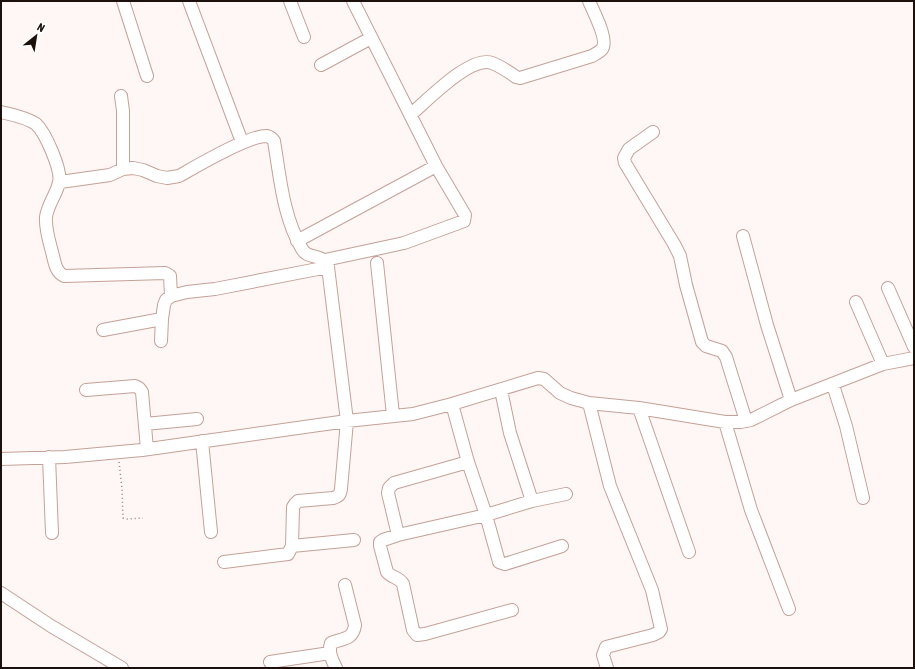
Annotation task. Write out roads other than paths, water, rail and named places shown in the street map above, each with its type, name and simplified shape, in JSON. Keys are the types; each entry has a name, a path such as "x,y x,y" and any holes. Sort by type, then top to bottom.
{"street":[{"path":"123,1 147,76"},
{"path":"189,1 242,142"},
{"path":"290,1 304,37"},
{"path":"161,341 164,305 166,300 171,296 312,271 326,264 404,243 464,221 465,215 436,166 353,1"},
{"path":"410,115 455,75 470,66 479,63 491,62 520,78 592,56 600,52 605,43 589,1"},
{"path":"321,65 371,38"},
{"path":"121,96 123,111 123,169"},
{"path":"1,112 21,117 34,123 40,128 56,160 60,172 60,182 52,198 46,216 46,229 56,268 59,274 64,276 165,273 170,276 171,296"},
{"path":"653,132 629,149 624,158 625,163 680,256 686,285 702,342 706,346 722,351 726,357 746,421"},
{"path":"60,182 110,175 123,169 133,168 167,178 179,176 242,142 266,136 272,138 274,141 289,221 297,241 307,255 320,257 326,264 347,421 340,494 333,498 298,501 295,504 293,507 292,546 288,554 224,562"},
{"path":"297,241 436,166"},
{"path":"743,236 767,325 792,400"},
{"path":"377,263 393,415"},
{"path":"888,288 914,347"},
{"path":"856,302 883,364"},
{"path":"103,330 162,319"},
{"path":"1,459 49,457 147,449 347,421 413,414 501,390 538,378 544,379 560,393 589,403 639,408 725,422 746,421 792,400 883,364 914,358"},
{"path":"833,385 846,426 863,498"},
{"path":"86,390 135,386 139,388 142,392 147,449"},
{"path":"501,390 510,433 532,501"},
{"path":"589,403 610,486 652,590 662,629 653,635 606,647 603,654 607,668"},
{"path":"452,404 468,462 500,562 505,564 562,546"},
{"path":"639,408 689,552"},
{"path":"145,424 197,419"},
{"path":"725,422 751,510 789,609"},
{"path":"202,441 211,532"},
{"path":"49,457 52,533"},
{"path":"398,535 388,493 394,483 468,462"},
{"path":"512,610 417,635 413,630 403,584 387,572 380,542 398,535 486,515 532,501 566,494"},
{"path":"292,546 354,540"},
{"path":"336,668 329,648 331,643 351,636 354,632 355,626 345,584"},
{"path":"1,594 51,626 122,668"},
{"path":"270,662 330,653"}]}
